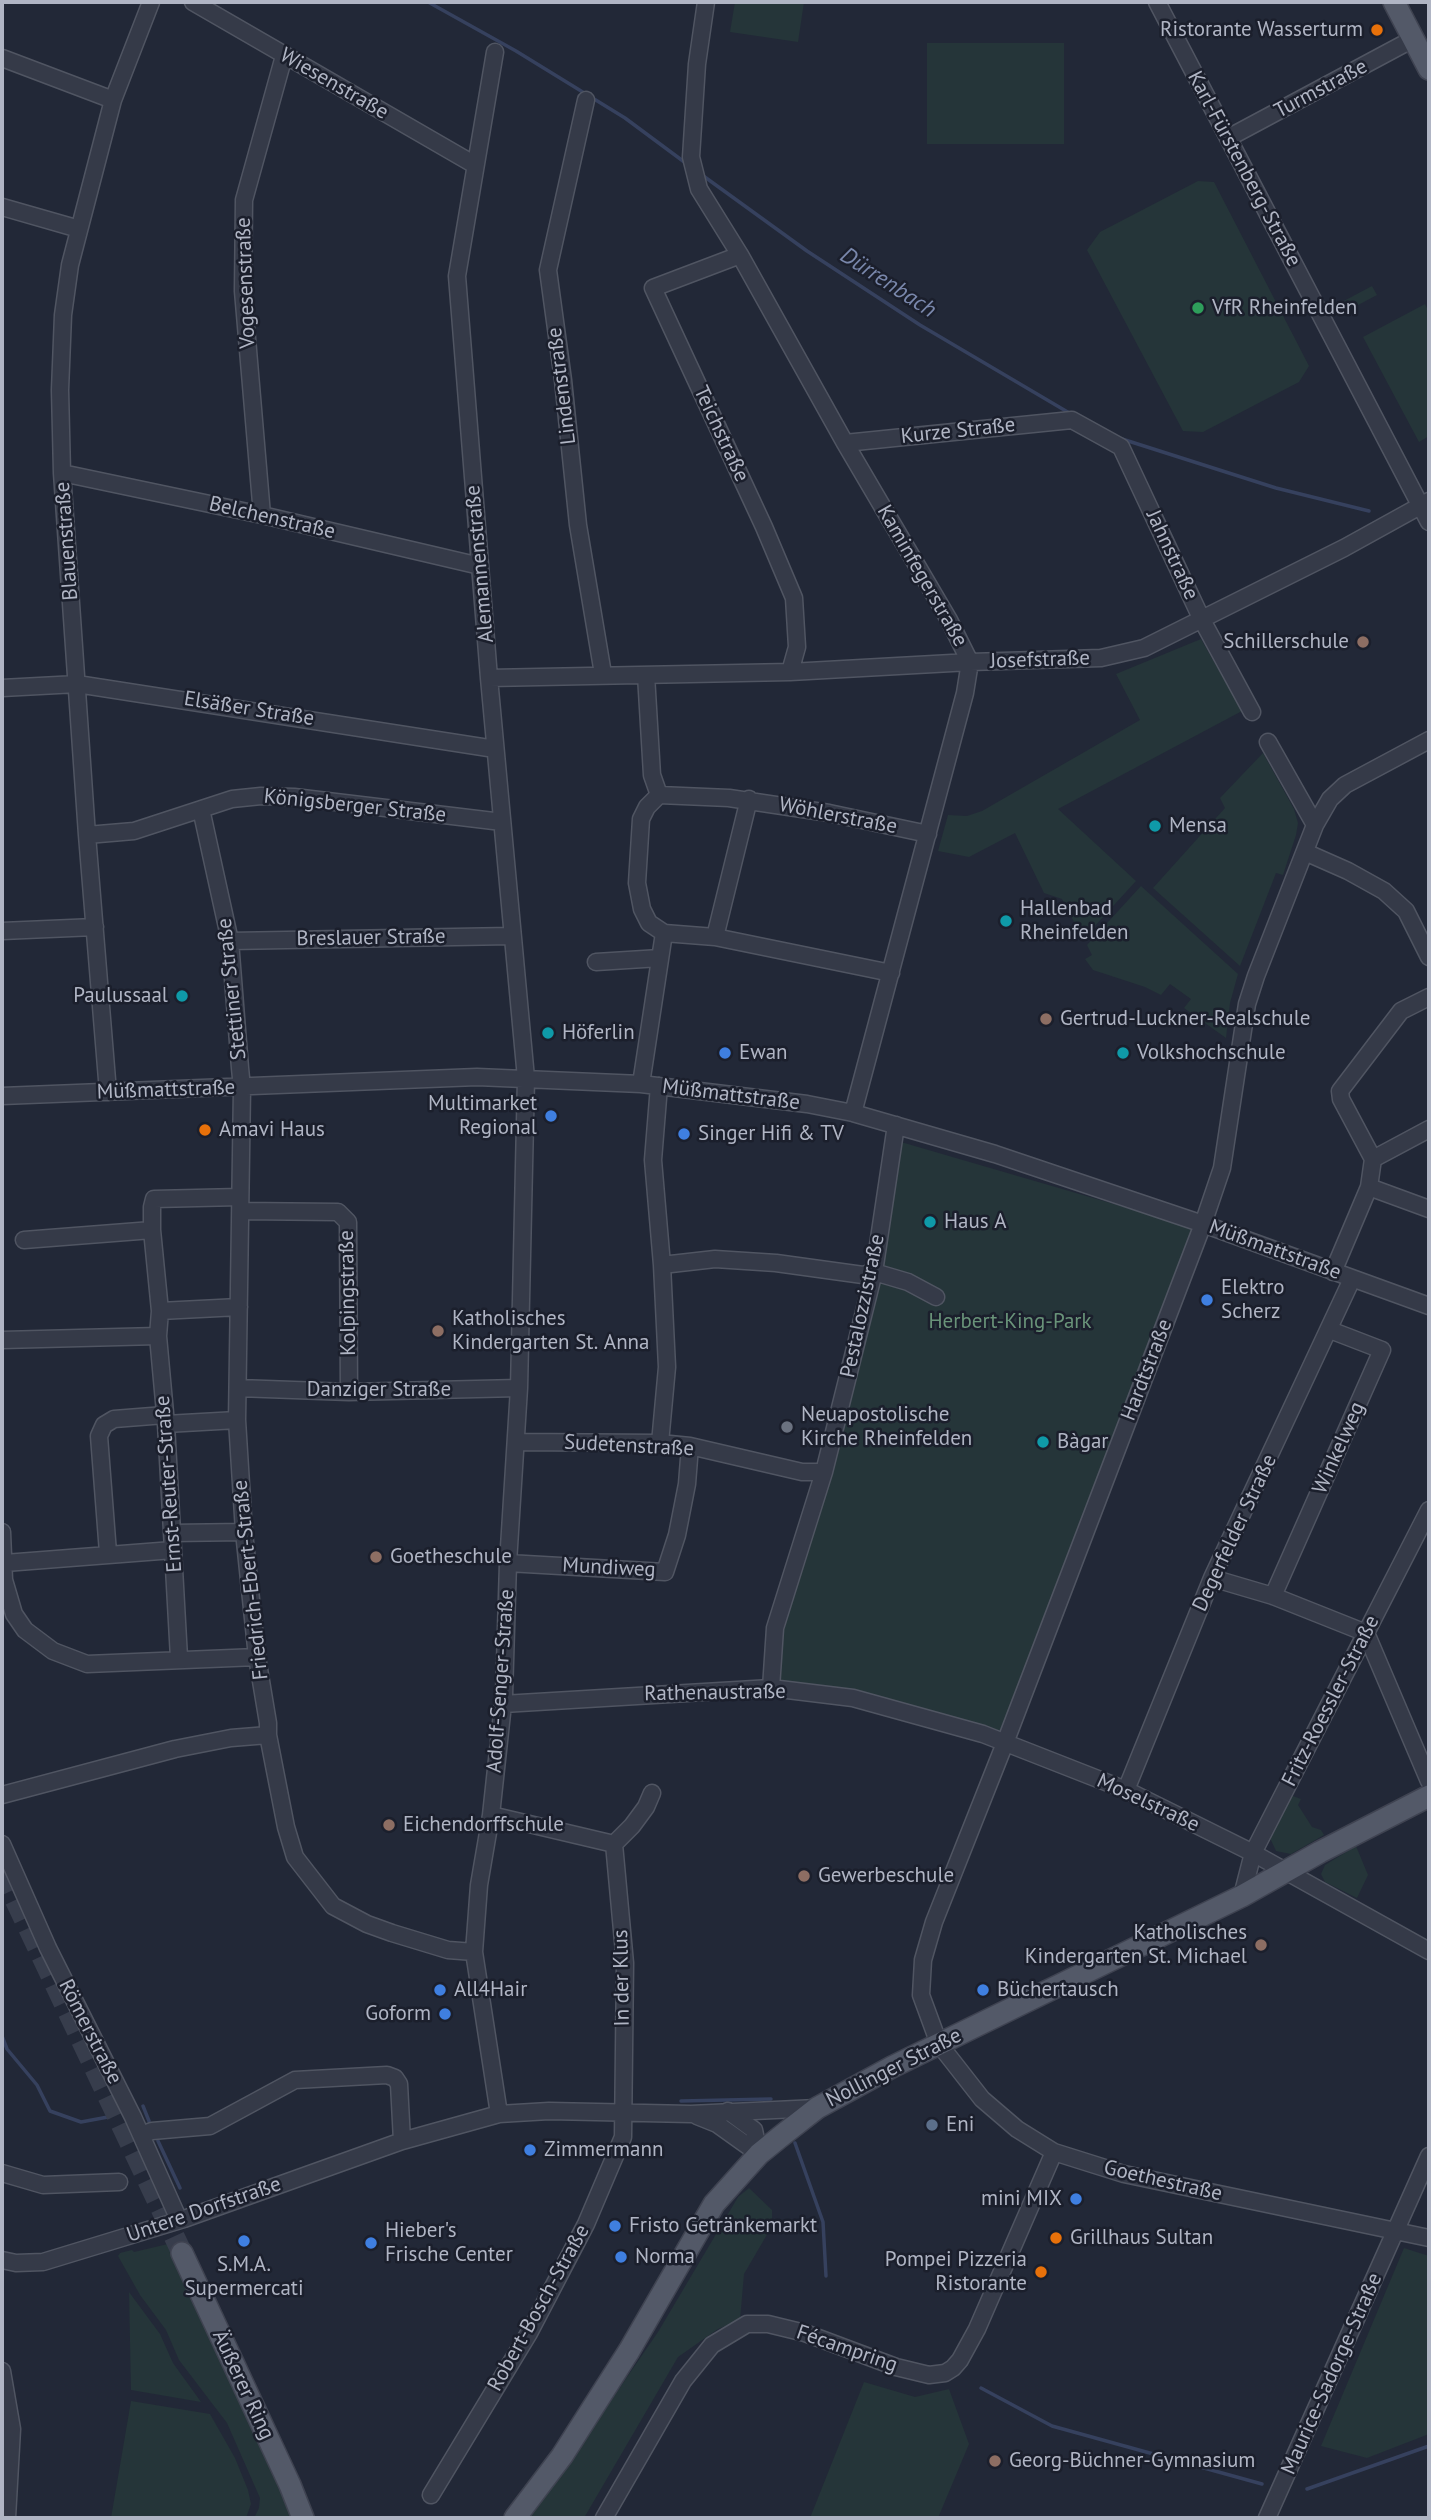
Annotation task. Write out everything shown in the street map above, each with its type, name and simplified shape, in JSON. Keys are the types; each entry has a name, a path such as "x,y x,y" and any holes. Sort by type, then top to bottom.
{"main road":[{"path":"1394,2 1429,69"},
{"name":"Nollinger Straße","path":"515,2518 562,2456 629,2351 714,2204 759,2154 817,2108 892,2067 1242,1896 1320,1852 1429,1797"},
{"name":"Äußerer Ring","path":"182,2253 303,2518"}],"street":[{"name":"Blauenstraße","path":"108,1092 62,473 60,390 63,315 70,265 113,100 151,2"},
{"name":"Wiesenstraße","path":"193,2 475,165"},
{"name":"Kaminfegerstraße","path":"706,2 697,64 691,157 699,189 740,255 845,443 949,620 970,662 965,694 853,1113"},
{"name":"Karl-Fürstenberg-Straße","path":"1157,2 1425,503 1429,522"},
{"name":"Turmstraße","path":"1228,138 1413,39"},
{"name":"Alemannenstraße","path":"495,52 457,276 495,749 526,1078"},
{"name":"Vogesenstraße","path":"262,515 243,291 244,200 284,56"},
{"path":"2,58 113,100"},
{"name":"Lindenstraße","path":"586,100 548,270 578,525 603,674"},
{"path":"2,207 79,229"},
{"name":"Teichstraße","path":"740,255 653,288 794,598 796,647 790,673"},
{"name":"Kurze Straße","path":"845,443 1072,420"},
{"name":"Jahnstraße","path":"1072,420 1121,447 1202,620 1252,712"},
{"name":"Belchenstraße","path":"62,473 262,515 480,566"},
{"name":"Josefstraße","path":"489,678 603,674 790,673 970,662 1101,658 1144,648 1344,548 1425,503"},
{"path":"646,675 652,775 659,795 647,807 641,819 637,883 642,909 649,923 664,933 715,937 891,973"},
{"name":"Elsäßer Straße","path":"2,688 77,684 495,749"},
{"name":"Hardtstraße","path":"939,2044 921,1995 923,1960 934,1922 1203,1224 1222,1168 1247,1004 1256,976 1315,825 1330,799 1345,785 1429,740"},
{"path":"1268,742 1315,825"},
{"name":"Wöhlerstraße","path":"659,795 749,799 928,834"},
{"name":"Königsberger Straße","path":"87,835 134,831 232,799 261,796 294,797 502,822"},
{"name":"Wöhlerstraße","path":"715,937 749,799"},
{"name":"Stettiner Straße","path":"201,809 230,941 242,1088"},
{"path":"1305,852 1384,891 1406,911 1429,957"},
{"path":"2,931 94,927"},
{"path":"641,1084 664,933"},
{"name":"Breslauer Straße","path":"230,941 512,936"},
{"path":"596,962 660,958"},
{"path":"1333,1272 1369,1187 1373,1159 1340,1091 1401,1011 1429,997"},
{"name":"Müßmattstraße","path":"2,1096 477,1077 641,1084 807,1104 853,1113 995,1154 1203,1224 1429,1306"},
{"name":"Adolf-Senger-Straße","path":"499,2114 474,1952 479,1885 491,1815 503,1704 508,1563 519,1388 526,1078"},
{"path":"659,1086 653,1160 667,1367 660,1443"},
{"name":"Friedrich-Ebert-Straße","path":"242,1088 237,1420 244,1532 257,1657 268,1735 286,1827 295,1857 333,1906 367,1924 392,1933 447,1950 474,1952"},
{"name":"Pestalozzistraße","path":"771,1688 775,1628 824,1472 874,1272 896,1125"},
{"path":"1373,1159 1429,1129"},
{"path":"1369,1187 1429,1209"},
{"name":"Ernst-Reuter-Straße","path":"179,1658 166,1420 158,1336 160,1311 152,1230 154,1199 240,1204"},
{"name":"Kolpingstraße","path":"240,1204 338,1212 348,1222 349,1392"},
{"path":"24,1240 152,1230"},
{"path":"662,1265 715,1259 776,1263 863,1275 874,1272 908,1282 936,1297"},
{"name":"Degerfelder Straße","path":"1126,1790 1212,1578 1352,1279"},
{"path":"160,1311 239,1307"},
{"name":"Winkelweg","path":"1273,1596 1382,1350 1330,1330"},
{"path":"2,1340 158,1336"},
{"name":"Danziger Straße","path":"238,1388 349,1392 519,1388"},
{"path":"107,1553 99,1436 104,1425 114,1419 237,1420"},
{"name":"Sudetenstraße","path":"516,1442 660,1443 690,1446 802,1472 824,1472"},
{"name":"Mundiweg","path":"508,1563 665,1572 677,1535 687,1484 690,1446"},
{"name":"Fritz-Roessler-Straße","path":"1242,1896 1252,1853 1429,1510"},
{"path":"2,1532 4,1580 14,1614 25,1630 52,1651 87,1664 125,1664 179,1658 257,1657"},
{"path":"5,1563 107,1553 244,1532"},
{"path":"1212,1578 1273,1596 1366,1633 1429,1781"},
{"name":"Rathenaustraße","path":"503,1704 771,1688 853,1698 983,1734 1005,1743"},
{"path":"2,1795 175,1749 231,1738 268,1735"},
{"name":"Moselstraße","path":"1005,1743 1126,1790 1252,1853 1429,1951"},
{"path":"491,1815 614,1844 632,1826 646,1807 652,1793"},
{"name":"Römerstraße","path":"2,1844 48,1948 141,2135 179,2220"},
{"name":"In der Klus","path":"614,1844 625,1963 622,2113"},
{"name":"Goethestraße","path":"939,2044 982,2099 1017,2129 1054,2152 1125,2174 1429,2238"},
{"path":"141,2135 152,2131 210,2126 224,2116 295,2080 387,2075 396,2078 399,2084 402,2141"},
{"name":"Untere Dorfstraße","path":"2,2260 16,2263 43,2262 179,2220 402,2141 499,2114 549,2111 691,2114 817,2108"},
{"path":"728,2111 754,2130 759,2154"},
{"name":"Robert-Bosch-Straße","path":"431,2495 529,2333 586,2224 624,2137 622,2113"},
{"name":"Untere Dorfstraße","path":"691,2114 717,2124 759,2154"},
{"name":"Fécampring","path":"604,2518 683,2381 712,2345 747,2324 768,2324 804,2333 896,2367 929,2375 945,2373 953,2368 978,2329 1054,2152"},
{"name":"Maurice-Sadorge-Straße","path":"1267,2518 1429,2156"},
{"path":"2,2173 43,2185 119,2182"},
{"path":"2,2371 12,2429 7,2518"}],"green space":[{"path":"735,2 804,2 798,42 730,32"},
{"path":"927,43 1064,43 1064,144 927,144"},
{"name":"VfR Rheinfelden","path":"1198,181 1214,182 1309,366 1299,382 1203,432 1183,431 1087,250 1100,232"},
{"path":"1372,286 1377,295 1345,312 1340,303"},
{"path":"1425,304 1429,312 1429,436 1419,442 1363,337"},
{"path":"1201,639 1242,711 1058,809 1136,881 1083,939 1062,899 1044,893 1015,833 969,857 938,851 948,815 967,816 982,811 1140,720 1116,674"},
{"path":"1263,753 1294,809 1298,823 1283,875 1276,873 1240,966 1153,888 1225,808 1220,798"},
{"path":"1141,886 1238,974 1230,1003 1226,1038 1184,1008 1191,999 1170,984 1161,995 1093,970 1085,959 1092,955 1087,945"},
{"name":"Herbert-King-Park","path":"901,1142 1196,1228 1071,1547 1002,1734 776,1684 784,1629"},
{"path":"1287,1794 1301,1799 1298,1805 1312,1827 1321,1830 1324,1835 1291,1854 1276,1851 1270,1838"},
{"path":"1356,1846 1368,1875 1357,1898 1325,1882 1321,1874 1325,1865"},
{"path":"749,2188 772,2210 772,2226 744,2274 740,2320 718,2329 678,2357 584,2518 530,2518 658,2332 738,2197"},
{"path":"168,2244 294,2518 254,2518 260,2498 227,2423 179,2360 166,2330 140,2295 118,2256 132,2250 134,2252"},
{"path":"1404,2248 1429,2256 1429,2434 1367,2458 1321,2446"},
{"path":"129,2292 160,2334 173,2363 201,2402 131,2390"},
{"path":"864,2382 915,2397 949,2389 969,2444 938,2518 810,2518"},
{"path":"131,2401 210,2414 235,2458 248,2490 251,2504 246,2518 111,2518"}],"waterway":[{"name":"Dürrenbach","path":"428,2 516,51 625,118 687,164"},
{"name":"Dürrenbach","path":"702,175 807,251 920,325 1071,414"},
{"name":"Dürrenbach","path":"1122,439 1276,488 1369,511"},
{"path":"2,2036 7,2049 37,2085 50,2111 81,2122 108,2117"},
{"path":"681,2101 771,2099"},
{"path":"143,2106 149,2121"},
{"path":"158,2141 180,2188"},
{"path":"795,2143 823,2222 826,2276"},
{"path":"981,2388 1052,2426 1262,2484"},
{"path":"1307,2489 1429,2446"}],"tunnel":[{"path":"2,1872 182,2253"}],"place":[{"name":"Ristorante Wasserturm","path":"1377,30"},
{"name":"VfR Rheinfelden","path":"1198,308"},
{"name":"Schillerschule","path":"1363,642"},
{"name":"Mensa","path":"1155,826"},
{"name":"Hallenbad Rheinfelden","path":"1006,921"},
{"name":"Paulussaal","path":"182,996"},
{"name":"Gertrud-Luckner-Realschule","path":"1046,1019"},
{"name":"Höferlin","path":"548,1033"},
{"name":"Ewan","path":"725,1053"},
{"name":"Volkshochschule","path":"1123,1053"},
{"name":"Multimarket Regional","path":"551,1116"},
{"name":"Amavi Haus","path":"205,1130"},
{"name":"Singer Hifi & TV","path":"684,1134"},
{"name":"Haus A","path":"930,1222"},
{"name":"Elektro Scherz","path":"1207,1300"},
{"name":"Katholisches Kindergarten St. Anna","path":"438,1331"},
{"name":"Neuapostolische Kirche Rheinfelden","path":"787,1427"},
{"name":"Bàgar","path":"1043,1442"},
{"name":"Goetheschule","path":"376,1557"},
{"name":"Eichendorffschule","path":"389,1825"},
{"name":"Gewerbeschule","path":"804,1876"},
{"name":"Katholisches Kindergarten St. Michael","path":"1261,1945"},
{"name":"All4Hair","path":"440,1990"},
{"name":"Büchertausch","path":"983,1990"},
{"name":"Goform","path":"445,2014"},
{"name":"Eni","path":"932,2125"},
{"name":"Zimmermann","path":"530,2150"},
{"name":"mini MIX","path":"1076,2199"},
{"name":"Fristo Getränkemarkt","path":"615,2226"},
{"name":"Grillhaus Sultan","path":"1056,2238"},
{"name":"S.M.A. Supermercati","path":"244,2241"},
{"name":"Hieber's Frische Center","path":"371,2243"},
{"name":"Norma","path":"621,2257"},
{"name":"Pompei Pizzeria Ristorante","path":"1041,2272"},
{"name":"Georg-Büchner-Gymnasium","path":"995,2461"}]}
